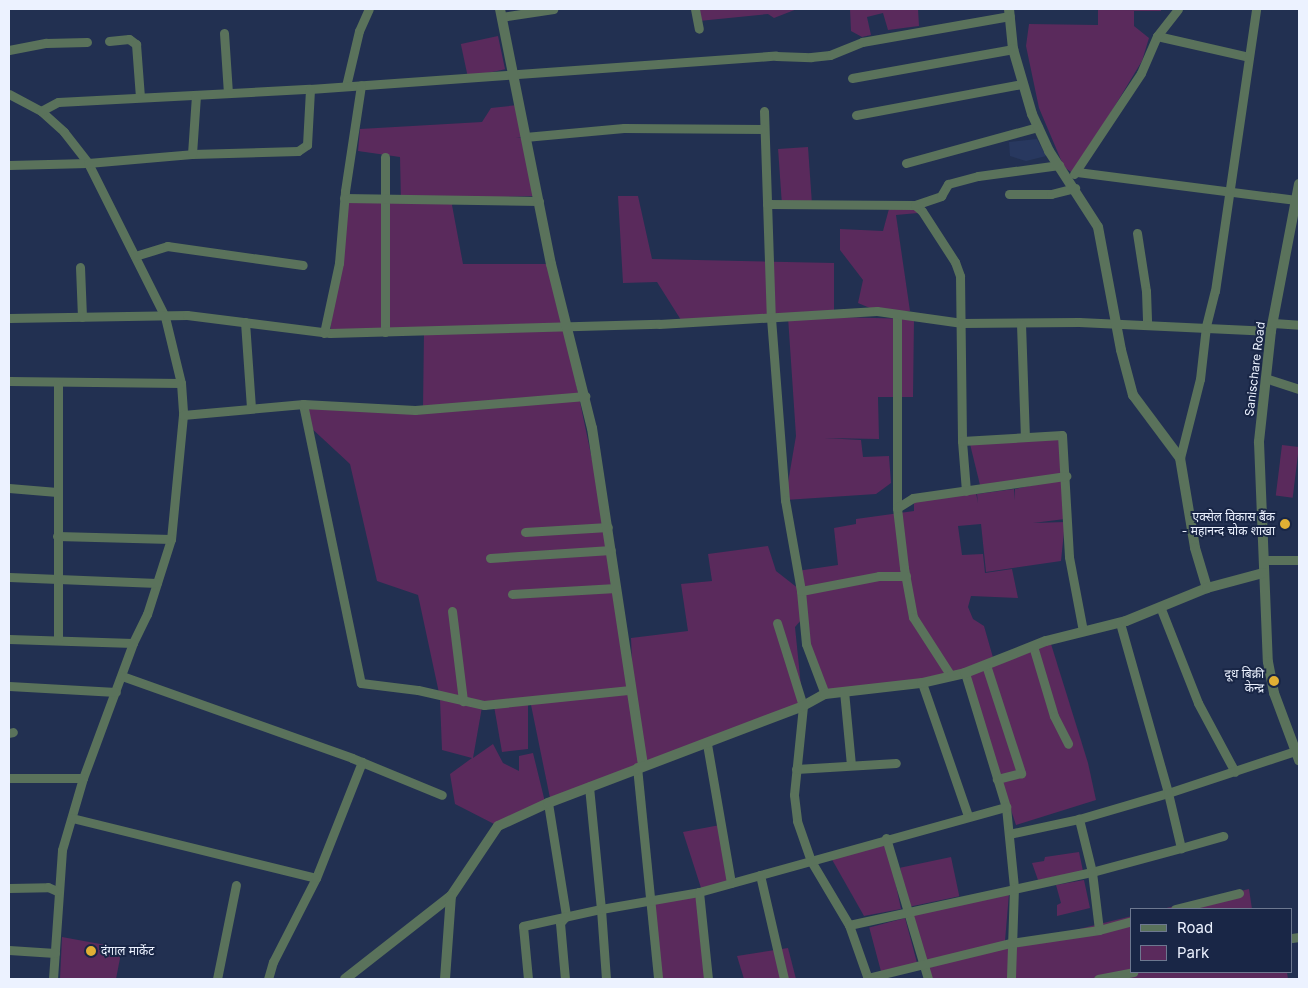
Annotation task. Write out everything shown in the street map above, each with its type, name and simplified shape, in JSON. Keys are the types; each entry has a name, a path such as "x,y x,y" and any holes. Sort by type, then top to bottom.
{"street":[{"path":"346,86 359,31 369,9"},
{"path":"553,9 500,13 551,264 569,326 584,396 608,527 640,766 658,979"},
{"path":"695,9 700,29"},
{"path":"1009,194 1051,194 1072,184 1077,172 1141,72 1157,36 1178,9"},
{"path":"1207,588 1195,548 1180,458 1200,379 1206,326 1230,192 1256,9"},
{"path":"41,111 58,102 310,89 776,56 820,56 862,42 1009,12 1014,49 1022,84 1038,127 1059,165 1098,227 1116,323 1134,395 1180,458"},
{"path":"224,33 228,94"},
{"path":"1157,36 1249,58"},
{"path":"109,41 129,39 136,44 140,97"},
{"path":"9,50 46,43 87,42"},
{"path":"852,78 1014,49"},
{"path":"856,115 1022,84"},
{"path":"324,333 339,263 344,198 360,85"},
{"path":"9,165 88,163 192,154 298,151 307,145 310,89"},
{"path":"9,94 41,111 64,132 88,163 165,317 181,383 183,415 172,539 83,778 62,850 57,891 53,979"},
{"path":"192,154 196,94"},
{"path":"764,111 763,129 771,318 785,500 801,592 806,644 825,694"},
{"path":"906,163 1038,127"},
{"path":"525,137 624,128 763,129"},
{"path":"385,157 385,332"},
{"path":"767,204 915,205 941,196 948,184 955,182 1006,171 1059,165"},
{"path":"1077,172 1296,200"},
{"name":"Sanischare Road","path":"1297,755 1274,693 1268,662 1259,442 1272,327 1299,184"},
{"path":"344,198 539,201"},
{"path":"915,205 955,262 960,276 962,441 966,491"},
{"path":"1137,233 1146,290 1147,324"},
{"path":"135,256 167,246 303,265"},
{"path":"80,266 82,317"},
{"path":"9,318 165,317 187,315 324,333 771,318 877,311 962,323 1116,323 1272,327 1299,324"},
{"path":"897,315 897,508 906,576 913,617 951,676"},
{"path":"245,322 251,408"},
{"path":"1021,324 1025,436"},
{"path":"1265,378 1299,389"},
{"path":"9,381 181,383"},
{"path":"58,383 56,580 58,640"},
{"path":"183,415 303,404 415,410 584,396"},
{"path":"303,404 361,682 418,690 484,705 630,690"},
{"path":"962,441 1025,436 1062,436 1066,476 1069,557 1083,631"},
{"path":"897,508 913,498 1066,476"},
{"path":"9,488 57,492"},
{"path":"525,532 608,527"},
{"path":"57,536 172,539"},
{"path":"490,558 611,550"},
{"path":"1263,560 1299,560"},
{"path":"345,979 451,896 498,826 548,803 640,766 707,744 804,706 825,694 922,683 965,673 1033,646 1120,622 1160,609 1207,588 1263,573"},
{"path":"801,592 879,576 906,576"},
{"path":"9,577 157,583"},
{"path":"512,594 616,588"},
{"path":"1160,609 1198,703 1235,772"},
{"path":"452,611 464,701"},
{"path":"1120,622 1168,793 1181,848"},
{"path":"777,623 804,706 796,769 797,821 812,861 850,925 868,978 923,962 1011,943 1099,930 1130,922"},
{"path":"9,639 133,643"},
{"path":"1033,646 1054,716 1068,744"},
{"path":"986,665 1021,773 998,779"},
{"path":"965,673 1006,807 1014,887 1011,979"},
{"path":"122,676 362,762 442,795"},
{"path":"922,683 968,816"},
{"path":"9,686 116,692"},
{"path":"844,691 851,764"},
{"path":"707,744 731,883"},
{"path":"1009,834 1079,819 1297,755"},
{"path":"268,979 273,962 316,878 362,762"},
{"path":"796,769 851,764 896,763"},
{"path":"9,778 83,778"},
{"path":"589,787 606,979"},
{"path":"548,803 566,916 560,923 565,979"},
{"path":"528,979 522,926 601,909 699,892 812,861 886,838 1006,807"},
{"path":"72,818 316,878"},
{"path":"1079,819 1092,872 1099,930"},
{"path":"850,925 1014,887 1092,872 1223,836"},
{"path":"886,838 928,979"},
{"path":"760,875 784,979"},
{"path":"217,979 236,885"},
{"path":"9,888 48,887 57,891"},
{"path":"699,892 708,979"},
{"path":"1179,908 1240,893"},
{"path":"446,979 451,896"},
{"path":"9,950 55,953"},
{"path":"1098,979 1130,973"}],"shaded area":[{"path":"1037,139 1046,156 1026,161 1010,156 1009,142"}],"green space":[{"path":"697,9 797,9 774,18 768,14 699,21"},
{"path":"850,9 918,9 919,26 888,30 883,13 867,17 871,35 862,37 851,31"},
{"path":"1098,9 1161,9 1161,11 1134,11 1134,26 1149,38 1142,61 1076,170 1071,172 1064,167 1039,108 1026,46 1029,24 1098,25"},
{"path":"498,36 505,69 468,77 461,44"},
{"path":"518,105 525,137 516,137 525,138 536,196 457,198 452,205 463,264 551,264 606,526 634,711 631,638 688,631 681,584 712,581 708,554 768,546 776,571 799,589 797,571 838,565 834,528 856,524 856,519 914,511 914,500 976,493 978,503 977,494 1014,489 1015,500 1015,489 1063,479 1065,519 1033,523 1065,522 1061,561 986,572 981,524 958,526 962,555 983,554 985,573 1012,569 1018,598 971,596 968,607 973,619 984,626 994,661 922,683 825,694 802,619 795,627 803,706 550,798 530,700 495,703 439,693 418,595 377,581 350,464 308,425 303,404 423,409 424,331 330,333 346,202 401,203 400,157 358,151 360,129 482,122 491,108"},
{"path":"808,147 812,202 782,204 778,149"},
{"path":"618,196 638,196 652,259 834,263 834,313 797,316 914,319 913,397 878,397 879,439 824,438 861,440 863,457 889,456 891,483 876,494 785,500 796,436 788,317 681,320 657,282 623,283"},
{"path":"890,205 915,205 918,213 896,215 910,311 877,311 858,303 863,280 840,250 840,229 883,231"},
{"path":"1061,439 1064,476 980,485 970,444"},
{"path":"1282,445 1299,447 1293,498 1276,496"},
{"path":"1051,644 1088,763 1096,800 1016,825 965,673"},
{"path":"440,700 482,707 473,758 493,744 503,763 519,771 519,756 533,753 545,802 498,826 455,804 450,774 472,758 442,750"},
{"path":"528,702 528,749 502,752 494,706"},
{"path":"720,825 731,883 702,891 683,832"},
{"path":"886,838 901,909 864,916 830,856"},
{"path":"1079,852 1083,871 1038,880 1032,863 1044,861 1045,857"},
{"path":"951,857 959,896 908,907 900,868"},
{"path":"1084,880 1090,908 1057,916 1057,905 1061,903 1056,885"},
{"path":"1249,889 1252,908 1166,908"},
{"path":"702,891 709,979 658,979 650,902"},
{"path":"1009,894 1005,941 1022,943 1130,916 1130,973 1287,973 1288,979 928,979 913,915"},
{"path":"905,918 917,964 882,974 869,928"},
{"path":"62,937 122,948 116,979 60,979"},
{"path":"788,948 796,979 744,979 737,956"}],"place":[{"name":"एक्सेल विकास बैंक - महानन्द चोक शाखा","path":"1285,524"},
{"name":"दूध बिक्री केन्द्र","path":"1274,681"},
{"name":"दंगाल मार्केट","path":"91,951"}]}
